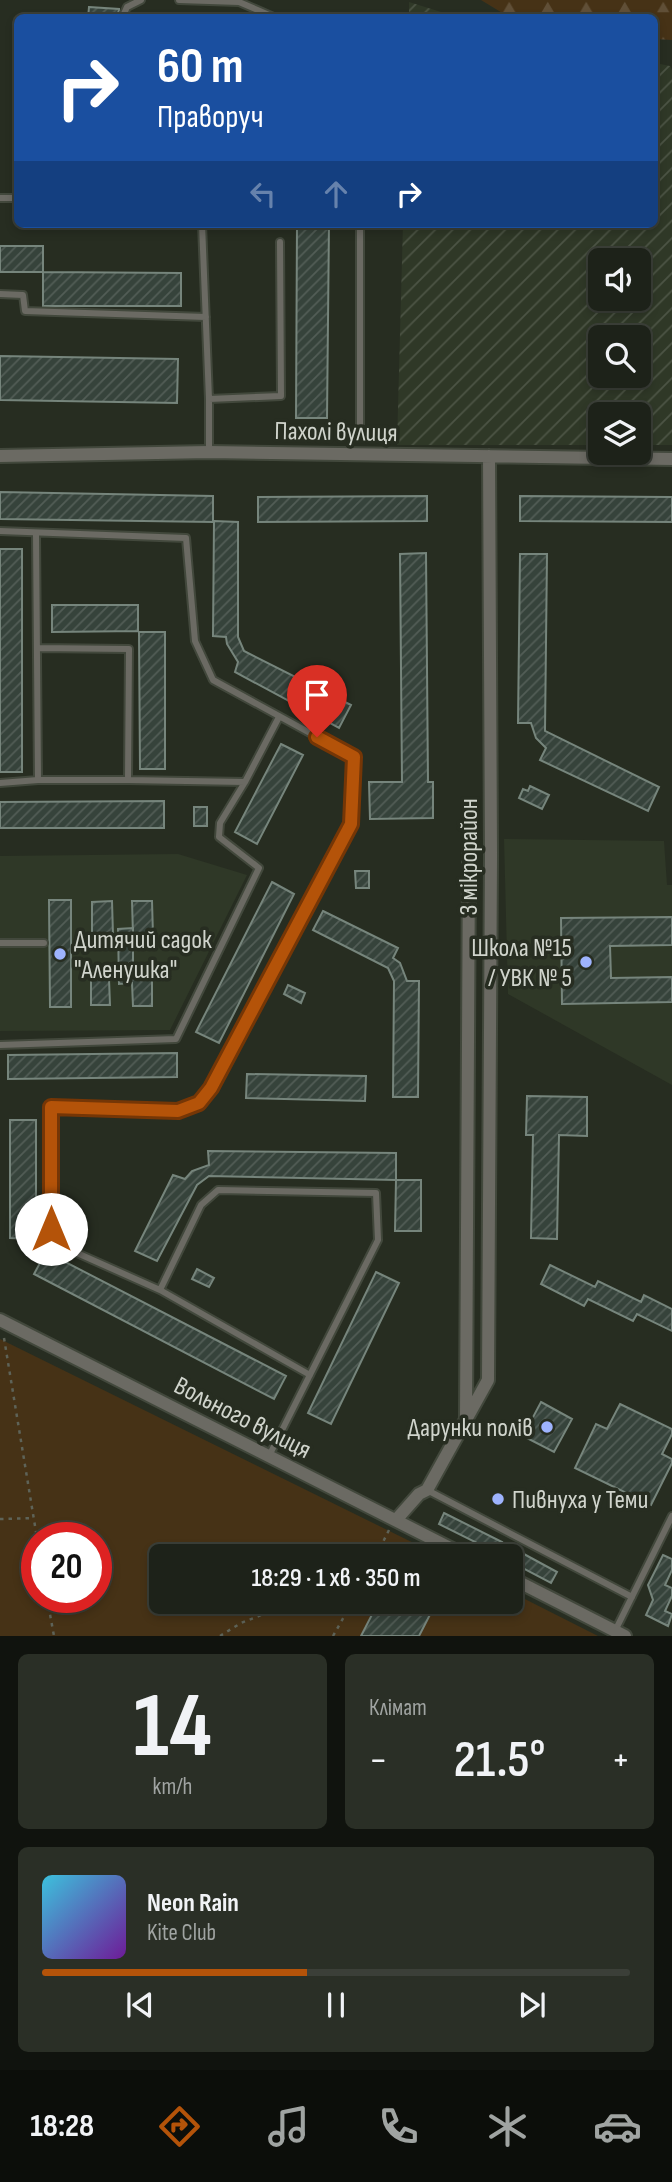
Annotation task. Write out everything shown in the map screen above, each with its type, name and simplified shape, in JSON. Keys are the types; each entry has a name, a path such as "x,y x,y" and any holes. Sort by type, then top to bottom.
{"street":[{"name":"Пахолі вулиця","path":"0,456 209,452 672,459"},
{"name":"3 мікрорайон","path":"393,1525 419,1494 427,1490 488,1380 491,855 489,456"},
{"name":"3 мікрорайон","path":"466,1421 469,855"},
{"name":"Вольного вулиця","path":"0,1320 269,1456 393,1525 438,1544"},
{"path":"523,1584 620,1634"}],"lane":[{"path":"124,14 127,7 141,0"},
{"path":"179,0 239,2 267,14"},
{"path":"202,228 209,452"},
{"path":"360,228 360,437"},
{"path":"209,399 281,397 280,242"},
{"path":"0,294 23,295 25,311 206,317"},
{"path":"0,531 186,538 195,641 213,680 354,757 351,824 211,1088 199,1103 178,1111 51,1107 51,1229 59,1245 160,1290 310,1375"},
{"path":"36,533 38,780"},
{"path":"37,648 129,649 128,780"},
{"path":"0,1045 176,1039 260,868 219,837 220,822 245,782 279,717"},
{"path":"0,783 38,780 245,782"},
{"path":"0,943 44,943"},
{"path":"160,1290 201,1205 218,1190 376,1193 378,1240 269,1456"},
{"path":"427,1490 632,1597"},
{"path":"620,1634 632,1597 672,1516"}],"path":[{"path":"4,1338 35,1522"},
{"path":"0,1519 34,1518"},
{"path":"383,1544 393,1525"},
{"path":"50,1613 54,1636"},
{"path":"220,1636 241,1623 264,1614"},
{"path":"333,1636 346,1614"}],"shaded area":[{"path":"409,2 447,14 409,14"},
{"path":"658,64 670,66 672,70 672,445 651,445 651,402 588,402 588,445 397,445 403,228 658,228"},
{"path":"504,839 664,841 667,885 672,885 672,1085 508,994"},
{"path":"178,854 247,875 170,1030 0,1031 0,856"}],"green space":[{"path":"481,0 672,0 672,40 658,39 658,14 504,14"},
{"path":"0,1339 416,1544 149,1544 149,1614 523,1614 523,1598 598,1636 0,1636"}],"building":[{"path":"89,7 119,9 118,14 88,14"},
{"path":"297,228 329,228 327,418 296,418"},
{"path":"0,246 43,246 43,272 0,272"},
{"path":"43,272 181,273 181,306 43,306"},
{"path":"0,356 178,359 177,403 0,400"},
{"path":"0,492 213,496 213,522 0,519"},
{"path":"427,496 427,521 258,522 258,497"},
{"path":"520,496 672,497 672,522 520,521"},
{"path":"214,521 238,522 238,637 244,651 351,705 339,728 235,672 238,662 227,644 226,637 213,636"},
{"path":"0,549 22,549 22,772 0,772"},
{"path":"426,553 428,782 433,782 433,818 370,819 369,782 402,782 400,554"},
{"path":"520,554 547,554 545,731 659,787 648,811 540,760 546,748 536,738 531,723 518,723"},
{"path":"52,605 138,605 138,631 52,632"},
{"path":"139,632 165,632 165,769 140,769"},
{"path":"281,744 303,755 257,844 235,832"},
{"path":"530,786 549,795 542,809 519,798 523,789 528,791"},
{"path":"164,801 164,828 0,828 0,802"},
{"path":"194,807 207,807 207,826 194,826"},
{"path":"355,871 369,871 369,888 356,888"},
{"path":"272,882 294,894 219,1043 196,1032"},
{"path":"49,900 71,900 71,1007 50,1007"},
{"path":"112,901 113,935 92,935 92,902"},
{"path":"132,901 152,901 153,935 133,935"},
{"path":"323,911 398,948 393,958 400,963 407,981 419,981 418,1097 393,1097 394,981 388,968 313,930"},
{"name":"Школа №15 / УВК № 5","path":"672,917 672,945 610,946 611,978 672,977 672,1002 562,1004 561,918"},
{"path":"133,928 133,973 152,973 152,1006 133,1006 132,983 119,984 118,929"},
{"path":"91,979 109,979 110,1005 91,1005"},
{"path":"288,985 305,993 301,1003 284,994"},
{"path":"177,1053 177,1077 8,1079 8,1055"},
{"path":"247,1074 366,1076 365,1101 246,1098"},
{"path":"527,1096 587,1097 587,1136 559,1135 557,1239 531,1238 533,1135 526,1135"},
{"path":"10,1120 36,1120 36,1239 10,1238"},
{"path":"208,1151 396,1153 396,1180 209,1176 197,1185 157,1261 135,1251 173,1175 185,1179 192,1171 209,1165"},
{"path":"396,1180 421,1180 421,1231 395,1231"},
{"path":"46,1252 286,1376 274,1399 34,1274"},
{"path":"550,1265 595,1287 598,1281 641,1302 644,1295 672,1309 672,1331 637,1314 633,1321 588,1299 584,1306 541,1284"},
{"path":"197,1269 214,1278 209,1287 192,1279"},
{"path":"376,1272 399,1283 331,1424 308,1413"},
{"name":"Дарунки полів","path":"541,1402 572,1419 554,1452 523,1436"},
{"path":"620,1404 672,1429 662,1454 672,1459 672,1463 651,1505 575,1468 596,1424 607,1429"},
{"path":"444,1513 502,1542 479,1544 439,1524"},
{"path":"523,1554 557,1572 551,1583 523,1568"},
{"path":"663,1555 672,1559 672,1570 665,1585 672,1588 672,1596 665,1611 672,1614 668,1626 646,1615 653,1600 648,1585"},
{"path":"372,1614 430,1614 419,1636 361,1636"}],"place":[{"name":"Дитячий садок \"Аленушка\"","path":"60,954"},
{"name":"Школа №15 / УВК № 5","path":"586,962"},
{"name":"Дарунки полів","path":"547,1427"},
{"name":"Пивнуха у Теми","path":"498,1499"}],"route":[{"path":"51,1229 51,1107 178,1111 199,1103 211,1088 351,824 354,757 317,737"}]}
